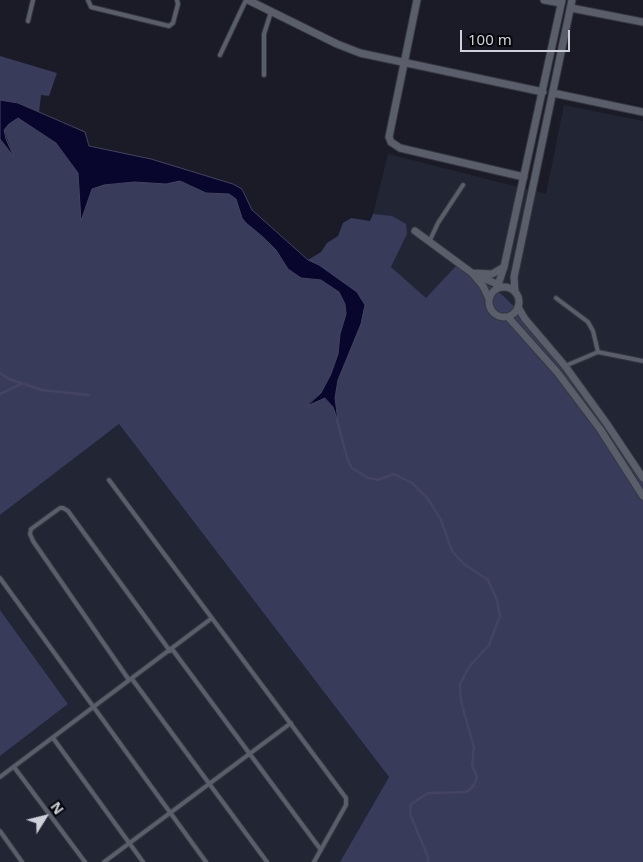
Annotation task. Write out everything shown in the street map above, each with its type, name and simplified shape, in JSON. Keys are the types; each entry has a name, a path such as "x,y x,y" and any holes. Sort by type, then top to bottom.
{"street":[{"path":"247,0 337,44 360,53 543,92"},
{"path":"417,0 389,137 394,146 524,177"},
{"path":"489,299 491,293 498,287 504,267 562,2 544,0"},
{"path":"472,273 483,286 493,314 498,317 508,317 516,312 519,300 515,292 514,277 572,0"},
{"path":"571,8 643,22"},
{"path":"553,93 643,112"},
{"path":"416,231 472,273 498,287 507,287 515,292"},
{"path":"472,273 492,274 504,267"},
{"path":"518,306 525,319 565,366 643,478"},
{"path":"508,317 558,372 600,429 643,496"}],"lane":[{"path":"28,21 33,0"},
{"path":"88,0 91,7 169,26 173,23 178,4 177,0"},
{"path":"220,55 247,0"},
{"path":"264,75 264,34 271,12"},
{"path":"430,240 463,185"},
{"path":"556,298 588,322 593,331 598,352"},
{"path":"565,366 598,352 643,361"},
{"path":"110,480 346,798 346,805 314,862"},
{"path":"268,862 130,680 33,541 30,534 31,529 60,508 68,511 321,850"},
{"path":"0,578 206,862"},
{"path":"0,777 212,618"},
{"path":"104,862 290,723"},
{"path":"53,738 143,862"},
{"path":"14,767 84,862"},
{"path":"0,831 22,862"}],"shaded area":[{"path":"0,56 57,73 49,96 41,95 39,113 85,132 89,146 150,159 118,171 18,103 0,100"},
{"path":"0,100 18,103 85,132 89,146 151,159 233,184 242,189 252,210 308,260 319,265 357,292 365,305 361,324 338,380 335,398 338,421 333,407 325,398 307,406 321,393 331,374 338,354 340,334 346,314 345,304 339,292 321,280 301,278 288,269 276,250 242,218 236,199 229,194 206,193 180,181 166,184 134,182 104,185 92,189 81,221 78,173 56,143 18,118 4,130 14,157 0,139"},
{"path":"564,105 643,121 643,476 426,299 391,267 407,234 373,214 388,154 546,194"},
{"path":"18,118 56,143 78,173 81,218 92,189 104,185 134,182 166,184 180,181 206,193 229,194 236,199 242,218 276,250 284,263 309,279 321,280 339,292 345,304 346,314 340,334 338,354 331,374 321,393 308,404 324,398 333,407 337,418 335,398 338,380 365,305 319,265 308,260 321,252 327,243 338,236 343,223 351,218 370,221 373,214 392,216 406,224 407,234 391,267 426,298 457,265 501,294 521,313 643,476 643,862 340,862 389,777 119,424 0,515 0,139 13,155 4,130"},
{"path":"119,424 389,777 340,862 0,862 0,756 68,704 0,610 0,515"},
{"path":"0,610 68,704 0,756"}],"waterway":[{"path":"0,373 9,379 42,390 89,395"},
{"path":"0,394 21,384"},
{"path":"337,420 348,461 352,468 368,478 378,480 394,474 412,483 428,499 441,520 452,551 464,564 488,580 497,600 500,616 489,645 469,667 460,684 461,701 474,748 472,765 477,777 474,785 467,792 428,793 411,804 410,814 428,857 428,862"}]}
